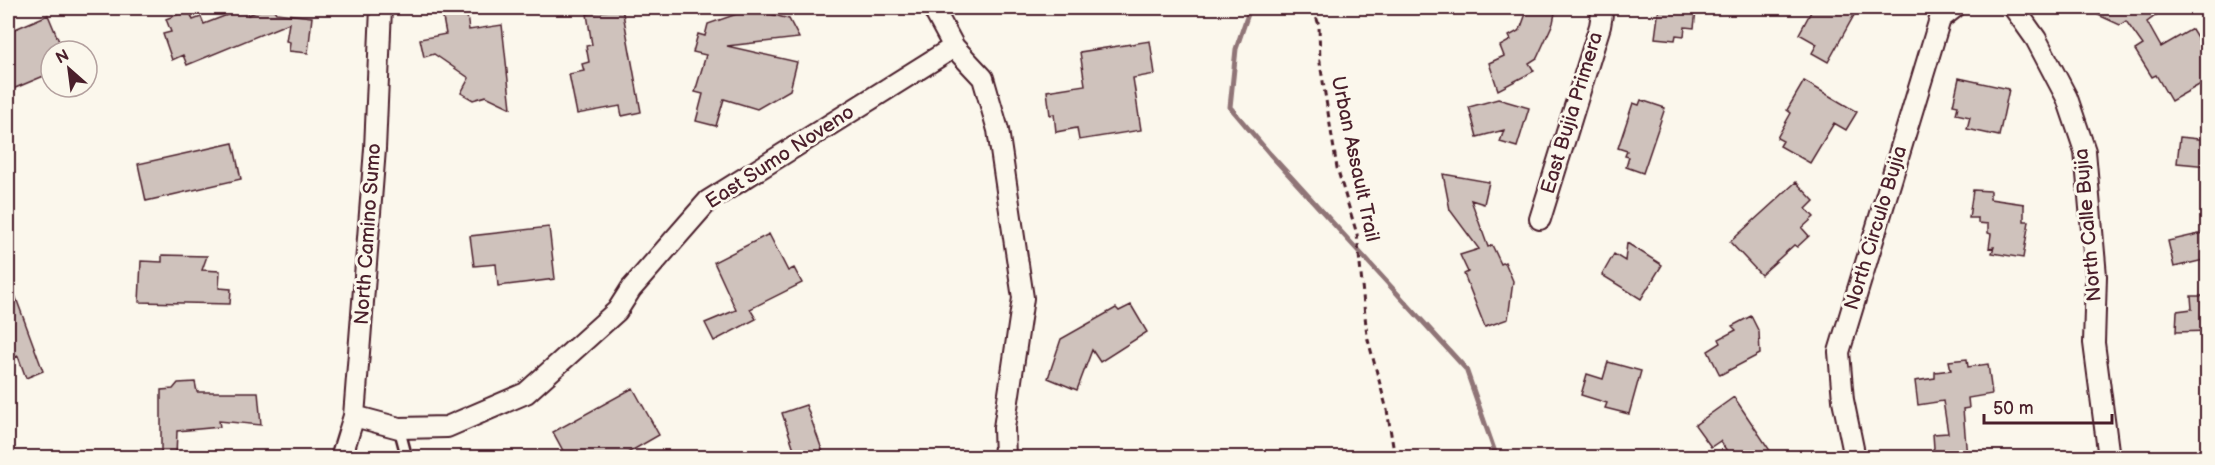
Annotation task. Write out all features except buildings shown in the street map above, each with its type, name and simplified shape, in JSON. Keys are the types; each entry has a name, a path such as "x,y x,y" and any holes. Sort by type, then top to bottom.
{"street":[{"name":"North Camino Sumo","path":"341,458 354,416 375,149 381,8"},
{"path":"933,8 954,47 983,78 998,130 1023,298 1004,428 1005,458"},
{"name":"East Bujia Primera","path":"1539,219 1600,26 1603,8"},
{"name":"North Circulo Bujia","path":"1855,458 1843,400 1839,352 1940,19 1954,8"},
{"name":"North Calle Bujia","path":"2014,8 2036,39 2067,98 2085,151 2096,276 2094,343 2109,458"},
{"name":"East Sumo Noveno","path":"354,416 399,428 447,427 526,393 617,311 631,289 708,201 954,47"}],"lane":[{"path":"399,428 407,458"}],"path":[{"name":"Urban Assault Trail","path":"1313,8 1319,25 1320,63 1337,168 1357,234 1367,336 1387,410 1395,458"}],"waterway":[{"path":"1250,8 1236,49 1230,107 1466,369 1497,458"}]}
